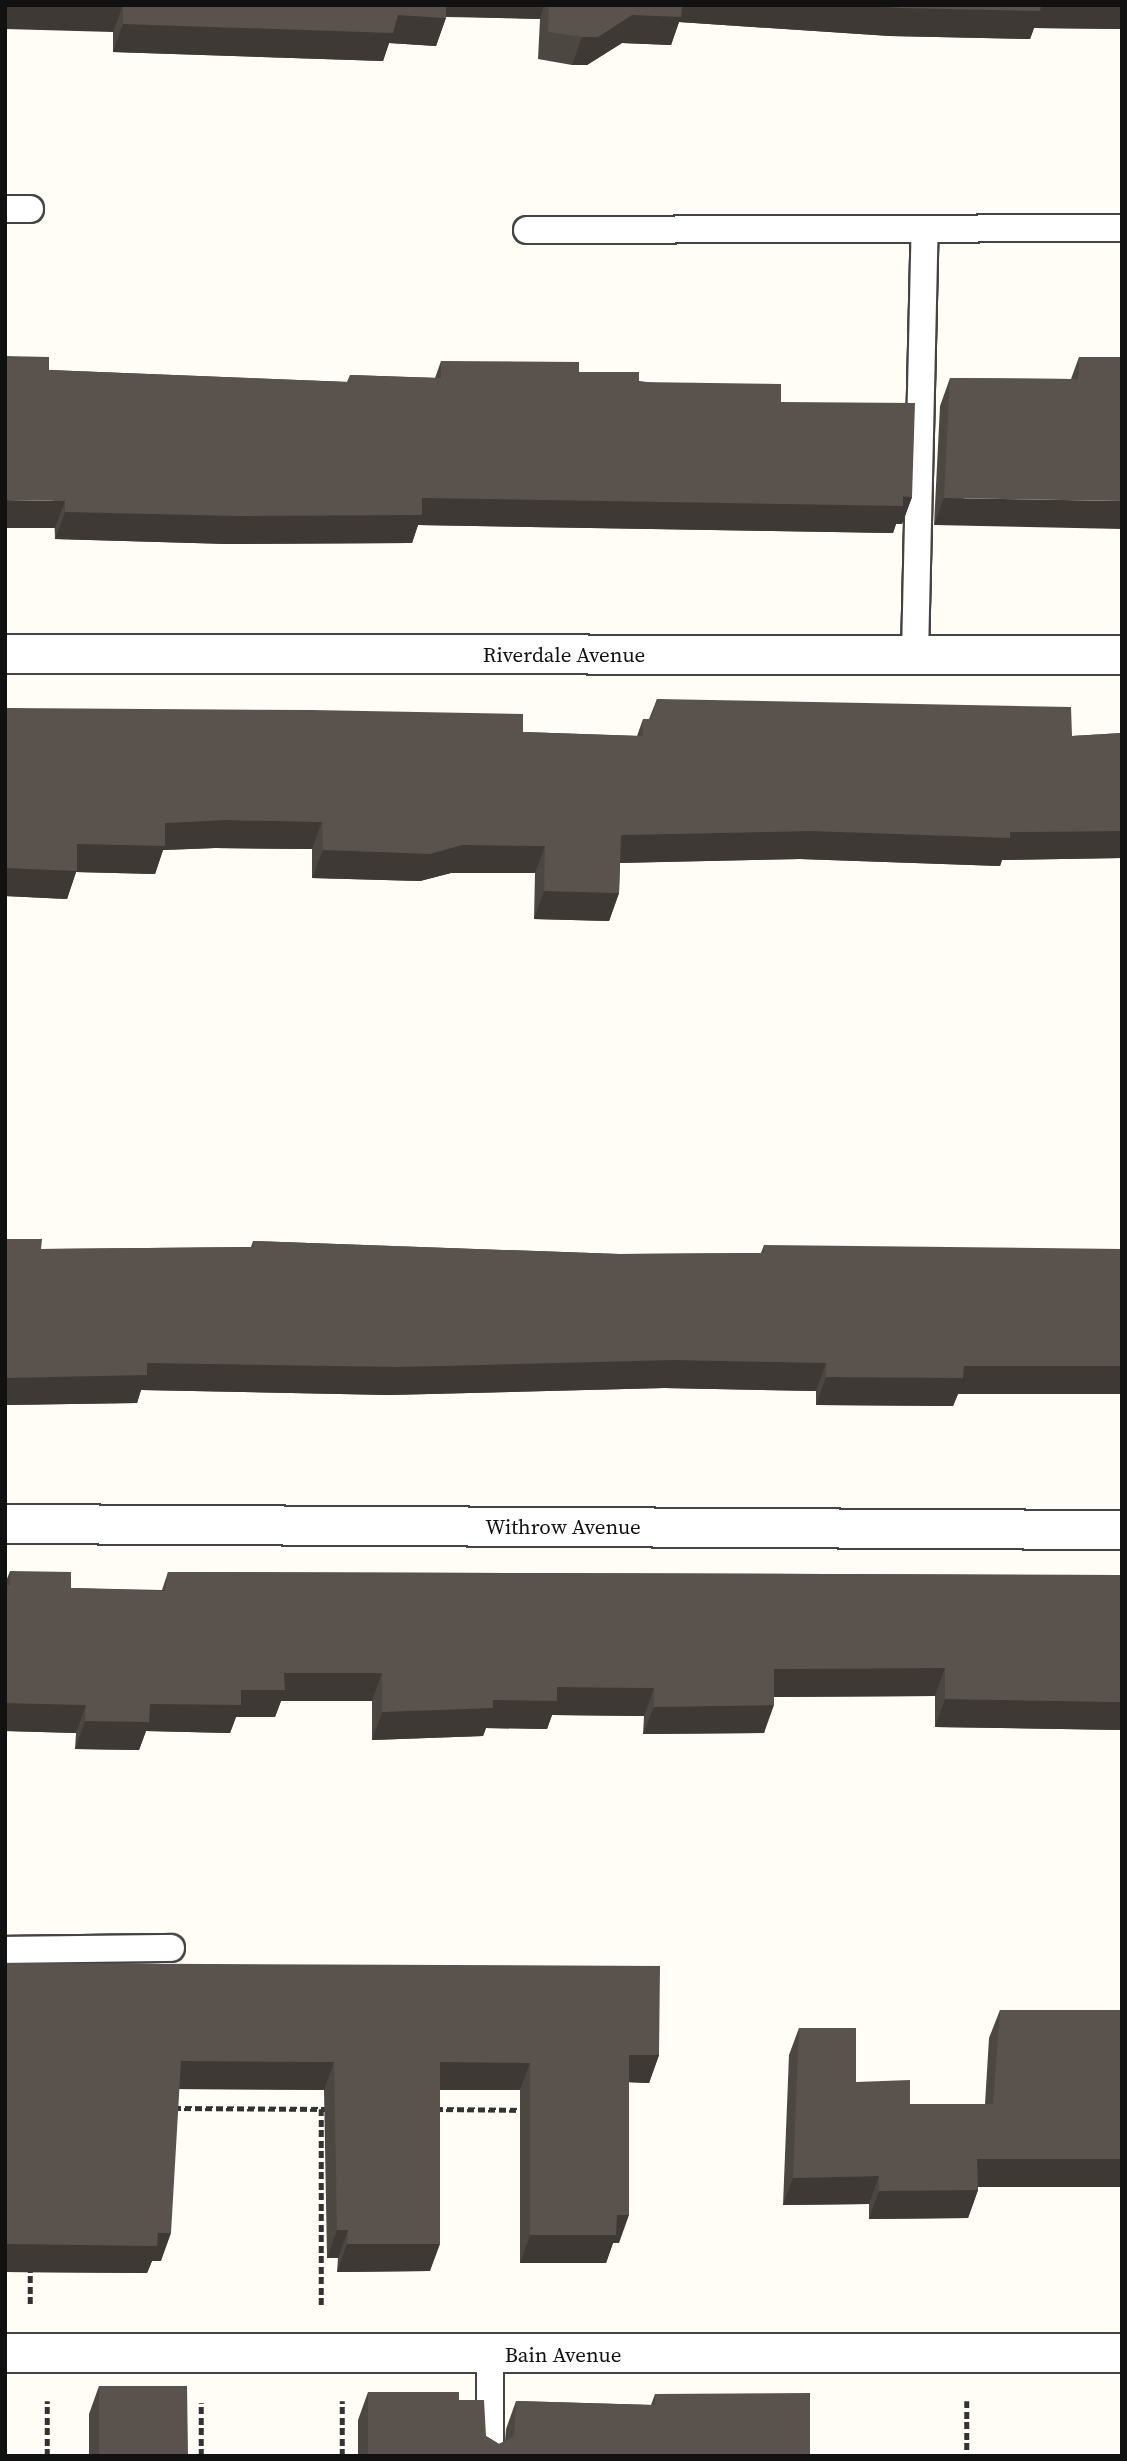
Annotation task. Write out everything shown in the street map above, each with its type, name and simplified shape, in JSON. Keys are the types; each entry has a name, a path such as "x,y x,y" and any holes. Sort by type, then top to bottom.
{"street":[{"name":"Riverdale Avenue","path":"5,654 1122,655"},
{"name":"Withrow Avenue","path":"5,1524 1122,1530"},
{"name":"Bain Avenue","path":"5,2353 1122,2353"}],"lane":[{"path":"527,230 1122,228"},
{"path":"915,654 925,229"},
{"path":"5,1950 171,1948"},
{"path":"490,2456 491,2355"}],"path":[{"path":"166,2108 334,2109"},
{"path":"321,2109 321,2313"},
{"path":"429,2109 537,2110"},
{"path":"29,2312 30,2258"},
{"path":"342,2387 342,2456"},
{"path":"201,2456 202,2388"},
{"path":"967,2392 967,2456"}],"building":[{"path":"123,5 446,5 446,18 398,15 393,33 123,24"},
{"path":"549,5 682,5 681,17 632,15 598,37 582,37 548,32"},
{"path":"855,5 1041,5 1040,11"},
{"path":"5,356 49,357 49,370 349,382 350,375 441,378 441,361 579,362 579,372 639,372 639,382 781,384 781,402 915,403 912,497 903,496 903,506 422,498 422,515 238,516 65,512 65,501 5,500"},
{"path":"1079,357 1122,357 1122,501 944,498 950,378 1078,379"},
{"path":"657,699 1071,707 1072,736 1122,733 1122,831 1010,832 1010,838 810,831 621,835 619,893 544,891 545,846 462,845 430,854 323,850 322,822 225,820 165,823 165,846 77,844 77,871 5,868 5,708 523,714 523,732 643,736 643,719 651,719"},
{"path":"5,1239 42,1239 41,1249 254,1247 253,1241 619,1254 764,1253 764,1245 1122,1249 1122,1366 964,1366 963,1378 826,1377 826,1363 674,1360 399,1367 147,1363 147,1375 5,1378"},
{"path":"10,1571 71,1572 71,1588 165,1591 168,1572 1122,1575 1122,1702 945,1699 945,1668 774,1669 774,1705 654,1707 654,1688 557,1687 557,1701 493,1700 493,1708 382,1712 382,1673 284,1673 285,1690 241,1690 241,1705 150,1704 149,1722 85,1721 86,1705 5,1703 5,1585 10,1585"},
{"path":"5,1963 660,1966 659,2055 629,2055 629,2215 617,2215 616,2235 530,2235 530,2063 440,2062 440,2244 347,2244 348,2230 337,2230 334,2062 181,2061 171,2233 158,2233 157,2246 5,2244"},
{"path":"1000,2010 1122,2010 1122,2159 977,2159 978,2190 879,2191 879,2176 793,2178 799,2028 856,2028 856,2082 910,2080 910,2104 993,2104"},
{"path":"99,2386 187,2386 188,2456 99,2456"},
{"path":"6,2388 7,2456 5,2456"},
{"path":"368,2392 459,2392 459,2400 484,2400 486,2436 499,2444 514,2436 516,2401 655,2405 655,2394 810,2393 810,2456 368,2456"}]}
